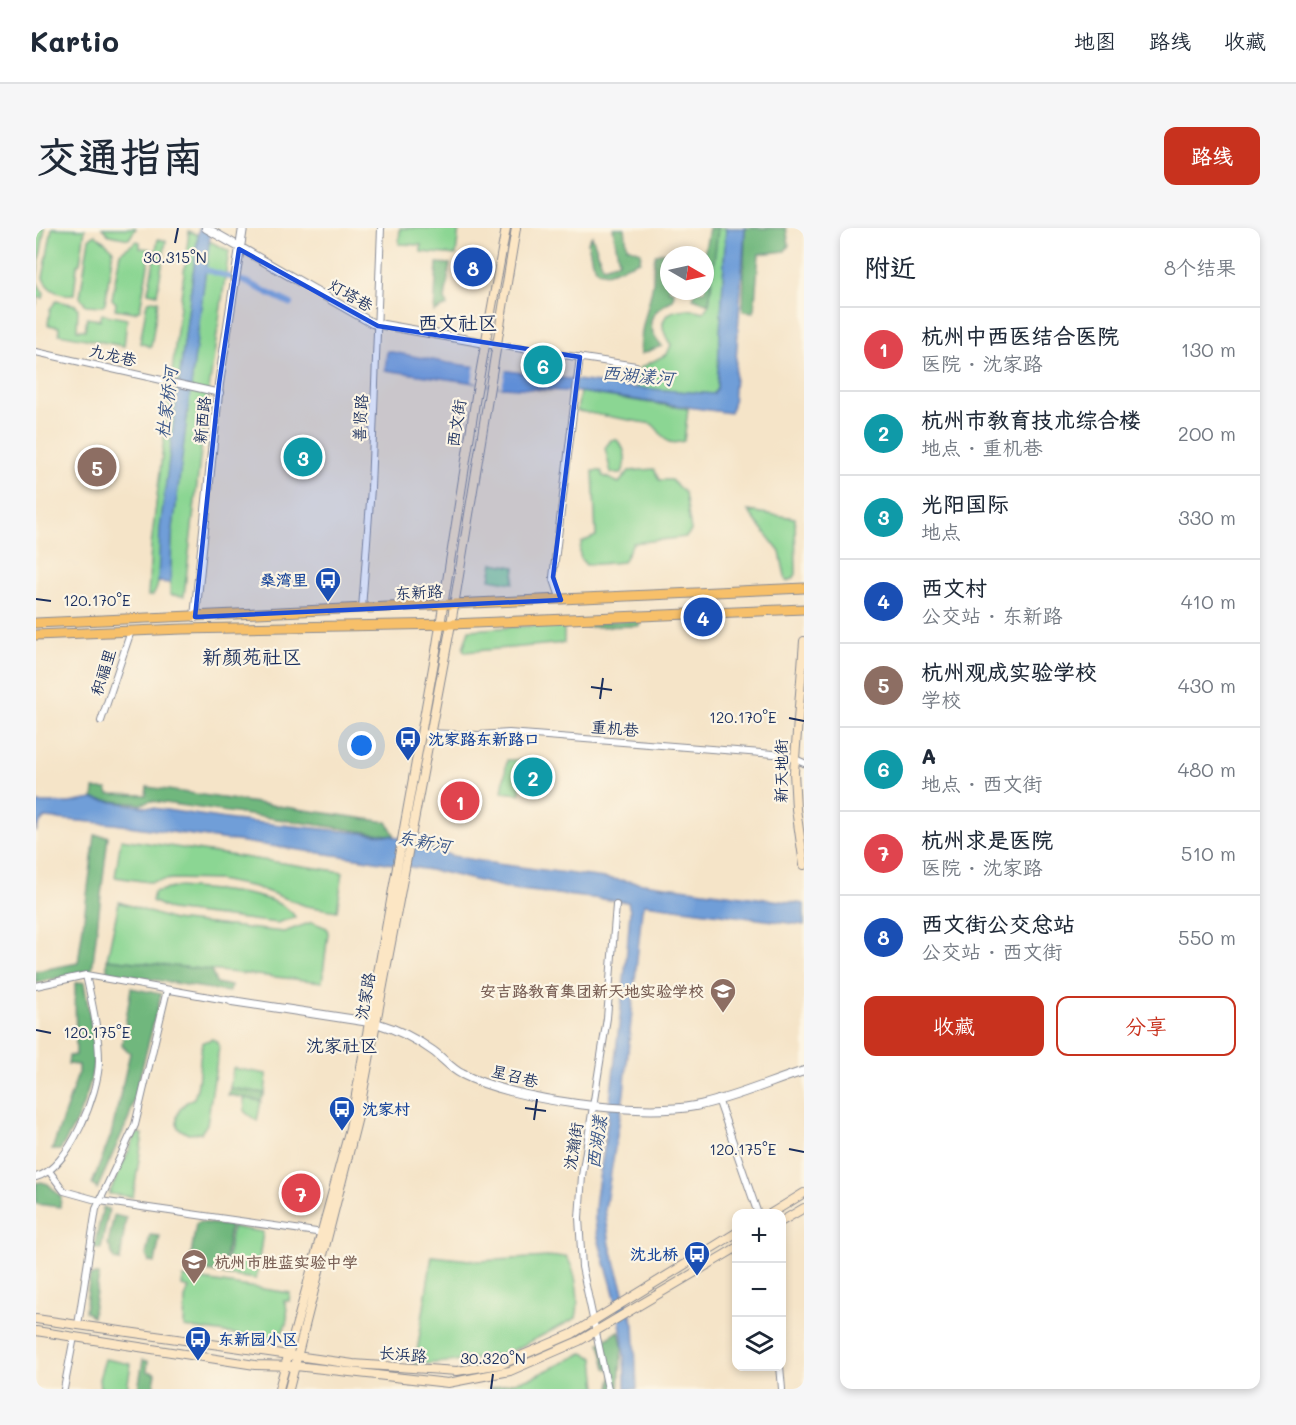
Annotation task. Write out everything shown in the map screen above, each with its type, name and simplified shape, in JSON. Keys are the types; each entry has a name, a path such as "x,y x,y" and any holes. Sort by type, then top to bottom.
{"main road":[{"name":"西文街","path":"439,623 506,228"},
{"name":"西文街","path":"455,605 516,228"},
{"name":"东新路","path":"36,623 804,588"},
{"name":"沈家路","path":"289,1389 300,1356 352,1148 407,830 426,732 455,605"},
{"name":"东新路","path":"36,635 451,624 804,609"},
{"name":"沈家路","path":"426,732 439,623"},
{"name":"新天地街","path":"804,641 795,758 796,809 804,865"},
{"name":"沈家路","path":"279,1389 350,1128 372,1022"},
{"path":"778,1209 804,1193"},
{"path":"786,1219 804,1208"},
{"name":"长浜路","path":"36,1319 364,1365 457,1371 518,1358 572,1334 732,1235"},
{"name":"长浜路","path":"36,1331 255,1365 296,1366 443,1386 510,1371 596,1331 732,1250"}],"street":[{"name":"新西路","path":"195,617 227,328 238,272 243,228"},
{"name":"善贤路","path":"362,609 378,326 381,228"},
{"name":"灯塔巷","path":"210,230 239,249 378,326 497,345"},
{"path":"497,345 636,366"},
{"name":"九龙巷","path":"36,352 192,389 220,393"},
{"path":"561,600 553,577 580,357"},
{"name":"积福里","path":"101,721 131,631"},
{"name":"重机巷","path":"426,732 478,735 509,733 795,758 804,763"},
{"name":"沈瀚街","path":"608,1389 582,1267 579,1218 582,1176 607,1018 616,905"},
{"path":"36,1176 49,1171 64,1155 74,1137 97,1081 98,1040 86,975"},
{"path":"36,986 86,975 144,983 167,990 232,1000"},
{"path":"78,1325 96,1209 135,1125 167,990"},
{"name":"星召巷","path":"232,1000 372,1022 398,1030 432,1051 460,1074 498,1087 623,1109 677,1109 718,1099 804,1071"},
{"path":"718,1099 756,1209"},
{"path":"49,1171 64,1191 100,1201 323,1233"},
{"path":"64,1389 74,1337"},
{"path":"780,1371 782,1389"}],"highlighted area":[{"path":"239,249 378,326 580,357 553,577 561,600 195,617 219,384"}],"green space":[{"path":"36,228 45,228 36,281"},
{"path":"52,228 85,229 80,263 77,265 74,294 56,292 45,283 43,278"},
{"path":"102,228 136,228 129,239 109,235"},
{"path":"400,228 459,228 456,255 421,252 421,245 399,244"},
{"path":"613,228 625,228 627,247 641,252 640,261 607,273 598,271 592,262 588,242 592,236 603,267 619,262"},
{"path":"709,228 718,228 714,262 714,246 706,246"},
{"path":"717,228 726,228 717,388 714,394 637,388 634,379 640,368 667,354 671,345 663,326 669,314 684,309 704,312 709,300 714,300 714,256"},
{"path":"745,228 786,228 789,245 785,251 759,254 754,312 743,311"},
{"path":"189,231 198,235 160,533 158,583 156,591 152,596 148,596 151,546"},
{"path":"95,234 113,249 105,304 102,306 86,305 80,297 89,239"},
{"path":"158,239 166,241 157,294 148,292"},
{"path":"137,241 140,242 140,248 151,249 140,309 135,312 115,309 116,303 112,299 120,253"},
{"path":"209,241 229,251 204,424 184,596 170,595 172,536"},
{"path":"660,253 660,300 673,300 658,309 651,320 653,332 662,346 641,354 641,336 653,282 656,254"},
{"path":"437,263 450,264 445,299 447,306 434,312"},
{"path":"36,281 44,294 43,298 38,297 36,305"},
{"path":"152,300 158,301 151,347 140,343 147,303"},
{"path":"56,301 76,305 78,309 77,330 85,330 87,318 100,320 102,314 127,319 124,346 59,334 59,327 48,325 50,309"},
{"path":"580,392 688,409 684,441 672,443 668,441 652,424 577,411"},
{"path":"611,440 617,440 624,452 625,464 622,473 611,473 605,448"},
{"path":"654,469 659,480 671,480 685,493 691,531 686,537 633,543 623,562 586,565 580,555 582,542 596,536 593,471 601,471 603,476 619,483 629,471"},
{"path":"748,511 795,518 796,574 793,579 786,581 780,552"},
{"path":"493,563 515,567 513,583 490,579"},
{"path":"639,620 640,626 585,627 585,623"},
{"path":"559,624 564,626 564,643 465,652 463,649 469,630"},
{"path":"507,760 523,760 520,794 502,792"},
{"path":"147,787 387,822 395,836 151,801 141,804 93,799 94,789 107,789 109,794 146,795"},
{"path":"95,835 108,836 92,970 36,983 36,971 78,963"},
{"path":"121,839 343,872 337,911 306,906 255,887 218,880 172,879 149,882 115,877"},
{"path":"178,887 242,893 259,897 287,908 295,917 277,923 170,910 152,901 154,892"},
{"path":"119,902 173,920 284,932 312,922 327,928 328,933 322,982 107,959"},
{"path":"107,959 211,970 216,983 231,986 229,992 107,972"},
{"path":"84,982 94,1046 91,1080 78,1117 66,1140 60,1150 52,1150 78,1074 78,1065 68,1064 69,1056 76,1055 75,983"},
{"path":"131,988 161,994 129,1118 97,1189 92,1184 111,1135 130,1053 122,1045"},
{"path":"212,1039 217,1041 219,1047 207,1124 201,1133 188,1134 178,1128 178,1113 185,1103 194,1098 198,1085 203,1042"},
{"path":"233,1068 267,1074 265,1093 230,1088"},
{"path":"230,1088 265,1093 261,1101 228,1095"},
{"path":"244,1098 261,1101 257,1121 245,1112"},
{"path":"137,1133 143,1134 133,1197 109,1194"},
{"path":"36,1183 48,1184 61,1197 60,1207 36,1204"},
{"path":"103,1207 109,1209 101,1249 94,1248"},
{"path":"114,1215 126,1218 120,1261 115,1260 108,1244"},
{"path":"199,1222 230,1226 223,1274 189,1268 196,1224"},
{"path":"232,1227 263,1232 256,1279 225,1275"},
{"path":"150,1235 160,1236 155,1263 149,1262 146,1255"},
{"path":"432,1256 479,1261 566,1256 577,1286 576,1318 516,1349 488,1358 415,1365"},
{"path":"90,1275 99,1275 92,1317 85,1311"},
{"path":"183,1277 290,1293 289,1301 284,1301 287,1319 284,1330 269,1339 184,1327 185,1298 189,1288 182,1286"},
{"path":"619,1331 622,1346 619,1389 610,1389 613,1371 606,1368 600,1343"},
{"path":"583,1353 594,1358 597,1389 488,1389 533,1377"},
{"path":"105,1359 131,1364 127,1389 100,1389 99,1379"},
{"path":"143,1360 148,1361 147,1371 156,1373 153,1389 138,1389"}],"water":[{"path":"199,228 211,228 172,536 170,583 158,582 160,529"},
{"path":"726,228 745,228 733,405 730,413 580,392 503,387 385,370 387,351 448,363 637,388 714,394 717,388"},
{"path":"93,799 233,820 393,836 453,856 497,864 804,904 804,925 645,904 642,909 624,1093 605,1209 610,1245 634,1325 637,1389 625,1389 624,1351 619,1314 595,1219 622,998 630,911 628,902 511,889 441,872 363,859 114,824 45,818 39,824 36,832 36,803 69,803"}],"pier":[{"path":"475,364 506,369 502,387 472,382"}],"waterway":[{"name":"西湖漾河","path":"200,268 246,282 291,304"}],"place":[{"name":"西文街公交总站","path":"473,267"},
{"name":"A","path":"543,365"},
{"name":"光阳国际","path":"303,457"},
{"name":"杭州观成实验学校","path":"97,467"},
{"name":"桑湾里","path":"328,603"},
{"name":"西文村","path":"703,617"},
{"name":"沈家路东新路口","path":"408,762"},
{"name":"杭州市教育技术综合楼","path":"533,777"},
{"name":"杭州中西医结合医院","path":"460,801"},
{"name":"安吉路教育集团新天地实验学校","path":"723,1014"},
{"name":"沈家村","path":"342,1132"},
{"name":"杭州求是医院","path":"301,1193"},
{"name":"沈北桥","path":"697,1277"},
{"name":"杭州市胜蓝实验中学","path":"194,1285"},
{"name":"东新园小区","path":"198,1362"}],"district":[{"name":"西文社区","path":"458,323"},
{"name":"新颜苑社区","path":"252,657"},
{"name":"沈家社区","path":"342,1046"}],"water label":[{"name":"杜家桥河","path":"167,403"},
{"name":"东新河","path":"424,842"},
{"name":"西湖漾","path":"597,1142"}]}
